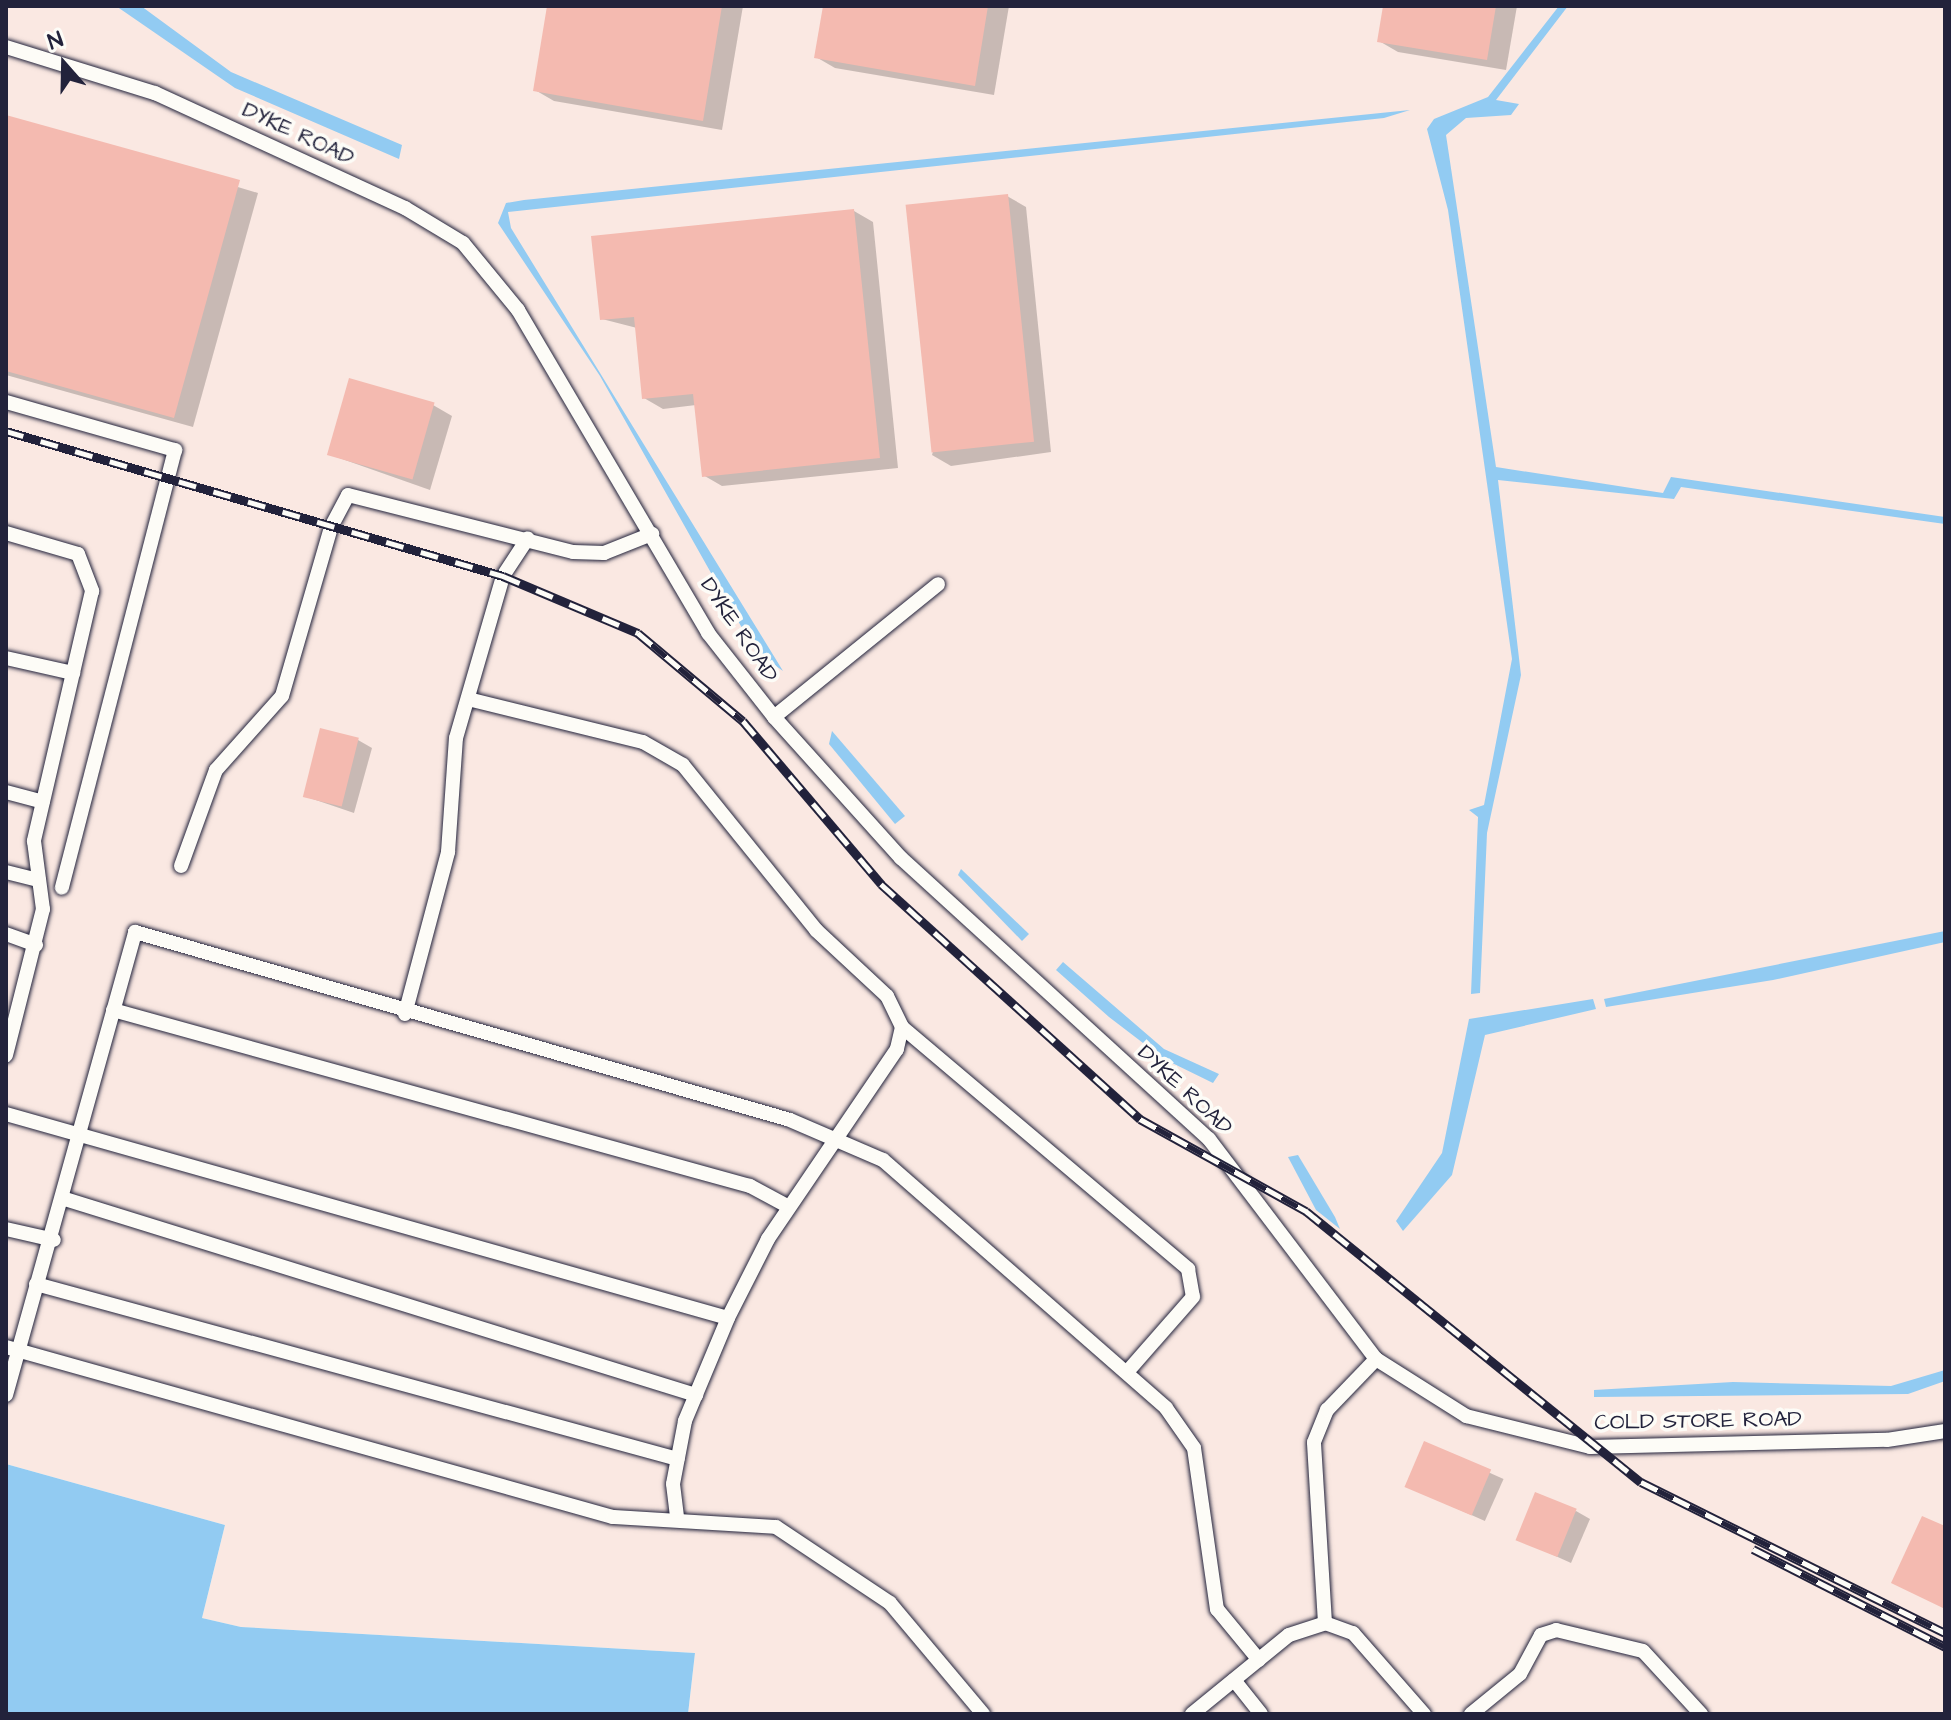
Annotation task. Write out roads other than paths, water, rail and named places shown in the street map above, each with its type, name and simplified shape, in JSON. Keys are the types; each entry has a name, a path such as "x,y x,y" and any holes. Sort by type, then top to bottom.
{"street":[{"name":"DYKE ROAD","path":"6,47 155,93 405,208 463,243 518,310 708,633 774,717 881,838 1209,1139 1376,1359"},
{"path":"6,402 175,450 62,888"},
{"path":"181,866 216,770 282,696 341,499 355,494 528,538 604,553 652,534"},
{"path":"6,533 78,554 87,570 92,591 34,841 39,880 36,945 6,1055"},
{"path":"405,1014 448,852 456,738 503,576 528,538"},
{"path":"774,717 938,584"},
{"path":"6,658 73,673"},
{"path":"468,699 643,742 683,765 816,930 887,996 902,1027 1188,1269 1193,1297 1127,1372"},
{"path":"6,792 43,802"},
{"path":"6,872 39,880"},
{"path":"6,1395 13,1349 54,1240 79,1133 135,932 405,1014 836,1137 883,1160 1127,1372 1194,1448 1207,1581 1217,1609 1259,1660"},
{"path":"6,934 36,945"},
{"path":"113,1010 750,1186 789,1207"},
{"path":"677,1519 678,1459 696,1395 728,1318 789,1207 897,1049 902,1027"},
{"path":"6,1114 728,1318"},
{"path":"65,1199 696,1395"},
{"path":"6,1229 54,1240"},
{"path":"36,1284 678,1459"},
{"path":"13,1349 613,1517 776,1527 890,1603 983,1714"},
{"path":"1325,1623 1314,1442 1327,1410 1376,1359"},
{"name":"COLD STORE ROAD","path":"1376,1359 1466,1416 1590,1447 1887,1440 1945,1431"},
{"path":"1192,1714 1289,1635 1325,1623 1353,1633 1424,1714"},
{"path":"1471,1714 1520,1674 1541,1635 1556,1630 1643,1651 1701,1714"},
{"path":"1234,1680 1261,1714"}],"water":[{"path":"116,6 141,6 231,72 402,145 399,159 235,88"},
{"path":"1559,6 1568,6 1496,100 1519,104 1511,115 1466,118 1446,135 1496,467 1663,493 1671,477 1945,517 1945,524 1681,487 1674,499 1498,480 1521,675 1487,833 1480,993 1471,994 1478,817 1469,810 1484,805 1512,659 1448,210 1427,129 1434,119 1488,97"},
{"path":"1410,110 1384,118 508,212 511,228 783,671 755,651 600,376 498,223 506,203 524,200"},
{"path":"832,731 905,816 895,824 829,744"},
{"path":"961,869 1029,934 1022,941 958,875"},
{"path":"1945,931 1945,942 1773,980 1606,1007 1604,999"},
{"path":"1063,962 1164,1049 1219,1074 1213,1083 1164,1059 1109,1017 1056,970"},
{"path":"1593,999 1596,1009 1485,1035 1452,1175 1403,1231 1396,1221 1442,1153 1469,1019"},
{"path":"1298,1155 1340,1229 1316,1210 1288,1157"},
{"path":"1945,1370 1945,1381 1908,1394 1594,1397 1594,1390 1733,1382 1891,1386"},
{"path":"6,1464 225,1525 202,1618 241,1627 695,1653 688,1714 6,1714"}],"railway":[{"path":"6,431 503,576 638,633 743,721 881,884 1140,1119 1306,1211 1641,1482 1945,1633"},
{"path":"1753,1549 1945,1647"}]}
